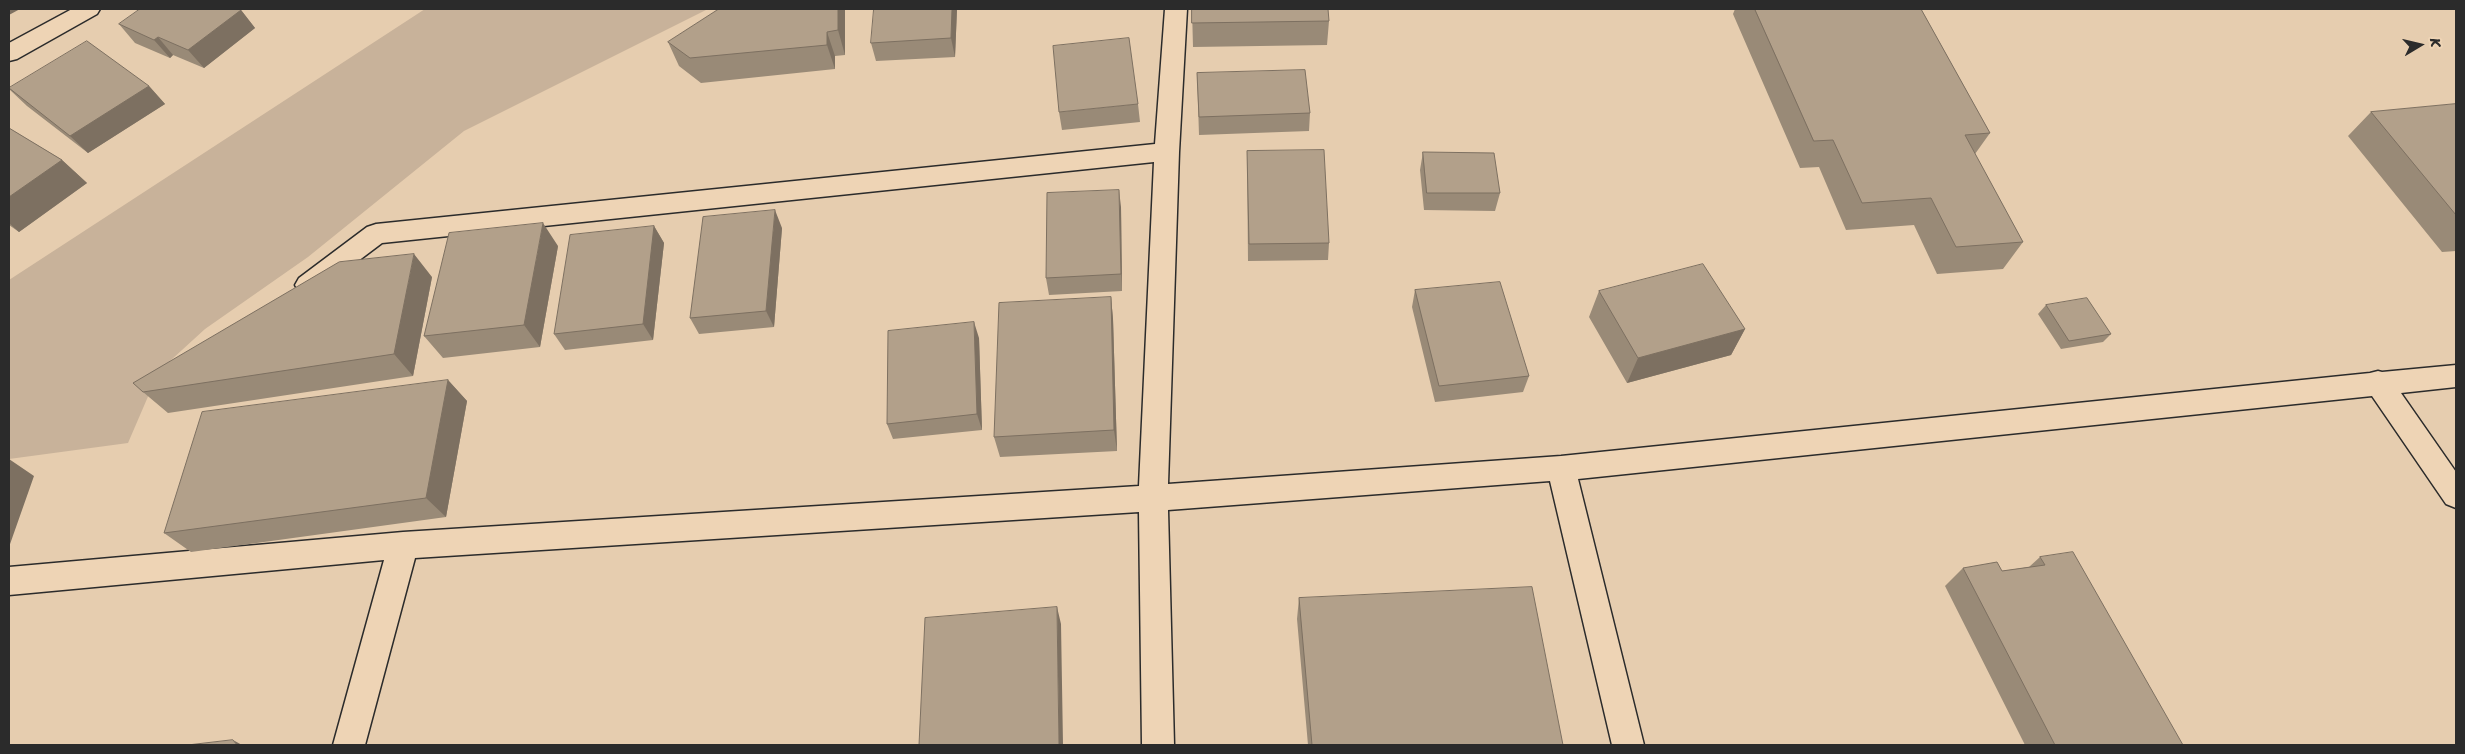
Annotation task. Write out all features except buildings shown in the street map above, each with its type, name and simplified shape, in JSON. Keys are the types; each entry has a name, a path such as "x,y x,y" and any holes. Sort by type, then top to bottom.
{"street":[{"path":"9,53 89,9"},
{"path":"1158,745 1153,498 1167,152 1176,9"},
{"path":"292,298 376,234 1167,152"},
{"path":"9,581 403,545 1153,498 1561,468 2378,382 2456,376"},
{"path":"2378,382 2456,495"},
{"path":"1561,468 1628,745"},
{"path":"349,745 403,545"}],"shaded area":[{"path":"425,9 708,9 464,131 308,257 205,329 159,371 128,443 9,459 9,280"}]}
